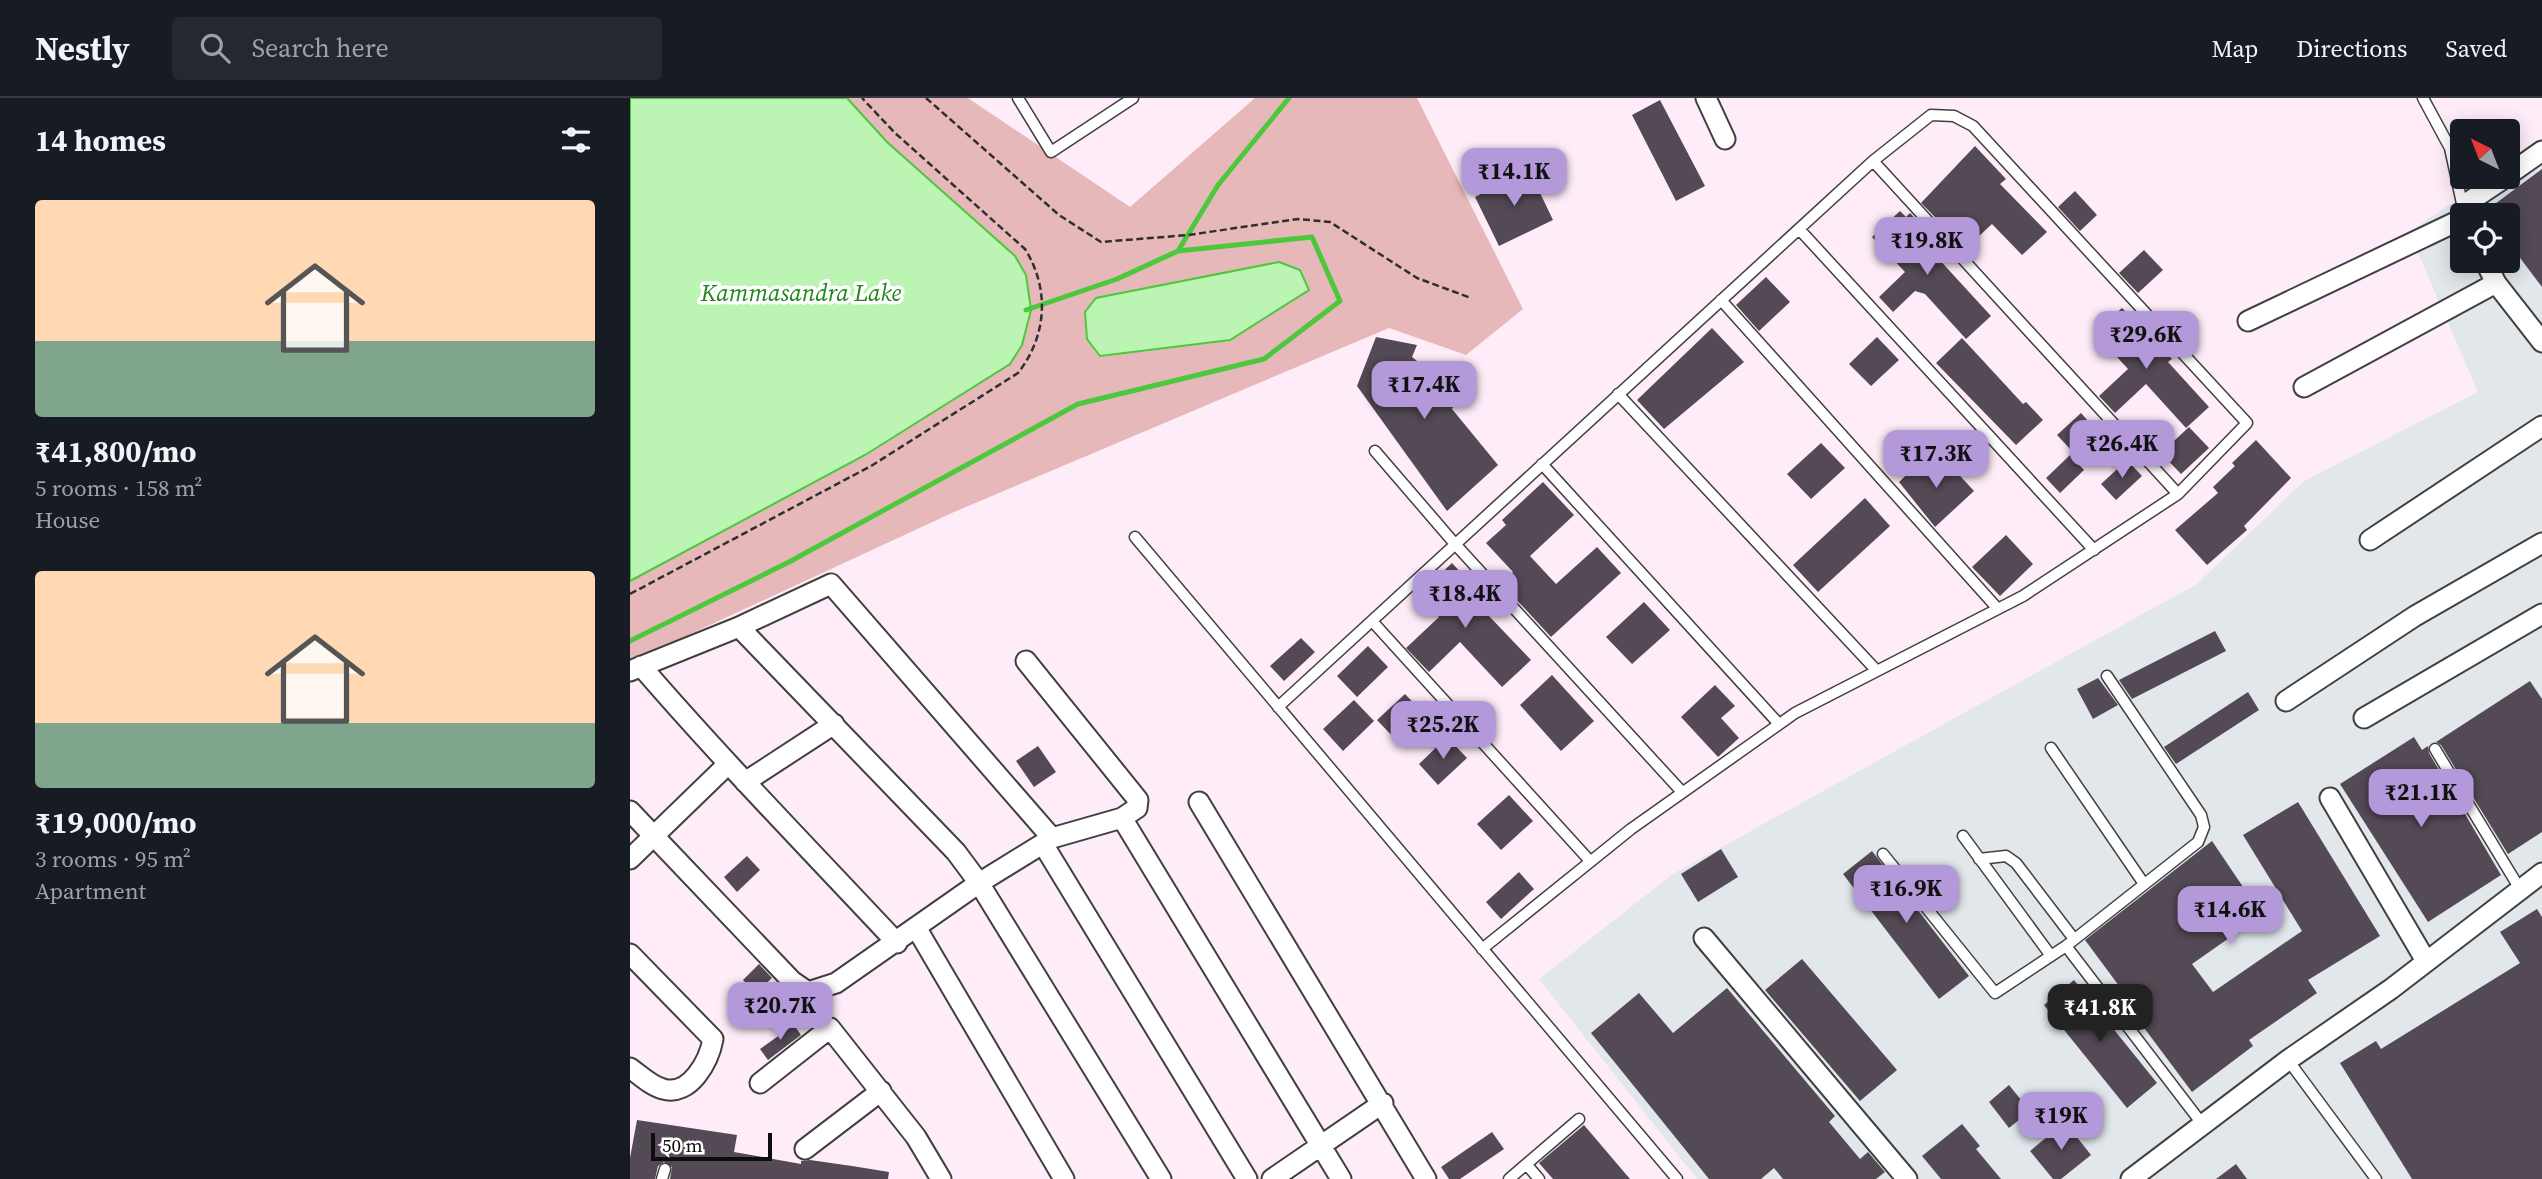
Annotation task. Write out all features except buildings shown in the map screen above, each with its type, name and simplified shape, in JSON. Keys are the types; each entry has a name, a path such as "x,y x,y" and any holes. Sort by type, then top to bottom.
{"street":[{"path":"1706,98 1725,139"},
{"path":"2520,167 2542,152"},
{"path":"2468,203 2488,189"},
{"path":"2248,321 2450,223"},
{"path":"2491,273 2496,284 2542,342"},
{"path":"2304,387 2496,284"},
{"path":"2370,540 2542,426"},
{"path":"2286,701 2415,616 2542,543"},
{"path":"897,943 636,669 739,627 831,584 1048,841 1247,1179"},
{"path":"2364,718 2542,614"},
{"path":"739,627 956,852 979,883 1161,1179"},
{"path":"630,811 792,981 807,992 836,983 918,929 979,883 1048,841 1122,818 1137,808 1138,800 1026,661"},
{"path":"745,782 834,724"},
{"path":"630,859 727,765"},
{"path":"2330,798 2426,961"},
{"path":"1199,802 1383,1103 1426,1179"},
{"path":"1122,818 1341,1179"},
{"path":"2131,1179 2542,873"},
{"path":"918,929 1064,1179"},
{"path":"1704,938 1907,1179"},
{"path":"630,954 713,1039 710,1055 698,1074 683,1088 664,1090 630,1068"},
{"path":"760,1083 830,1028 916,1138 942,1179"},
{"path":"805,1149 881,1091"},
{"path":"1272,1179 1319,1144 1383,1103"}],"lane":[{"path":"1018,98 1051,152 1116,102 1133,98"},
{"path":"2423,98 2450,148 2461,203"},
{"path":"1278,707 1873,161 1931,115 1954,116 1973,126 2247,423 2178,494 1998,609 1779,724 1590,861 1482,949"},
{"path":"1873,161 2178,494"},
{"path":"1798,229 2094,550"},
{"path":"1721,300 1998,609"},
{"path":"1618,394 1877,671"},
{"path":"1375,451 1455,544 1682,792"},
{"path":"1542,464 1779,724"},
{"path":"1135,537 1677,1179"},
{"path":"1372,621 1590,861"},
{"path":"1883,854 1991,990 2001,991 2070,942 2198,842 2204,823 2107,676"},
{"path":"2051,748 2144,884"},
{"path":"2435,749 2520,889"},
{"path":"1963,836 2051,956"},
{"path":"1979,859 2006,856 2016,863 2203,1125"},
{"path":"2288,1060 2376,1179"},
{"path":"1509,1179 1579,1119"},
{"path":"1527,1165 1539,1179"}],"path":[{"path":"630,594 871,466 1018,373 1034,351 1041,326 1041,296 1037,272 1025,248 895,133 862,98"},
{"path":"926,98 1059,215 1101,242 1188,235 1298,219 1330,222 1417,278 1471,298"}],"shaded area":[{"path":"847,98 968,98 1130,207 1255,98 1417,98 1523,309 1466,355 1389,328 954,512 630,662 630,581 865,455 1010,364 1022,345 1030,310 1026,276 1015,256 887,142"},
{"path":"2542,142 2542,1179 1697,1179 1539,979 1673,874 2197,584 2304,481 2478,392 2409,232 2450,204 2450,273 2520,273 2520,203 2452,203 2473,189 2520,189 2520,157"}],"water":[{"name":"Kammasandra Lake","path":"630,98 847,98 887,142 1015,256 1026,275 1031,310 1022,345 1010,364 865,455 630,581"},
{"path":"1279,262 1300,270 1309,290 1230,340 1100,356 1087,339 1085,312 1096,298"}],"waterway":[{"path":"1178,251 1218,185 1289,98"},
{"path":"630,641 789,562 1078,404 1264,359 1340,301 1312,237 1178,251 1117,279 1026,310"}]}
